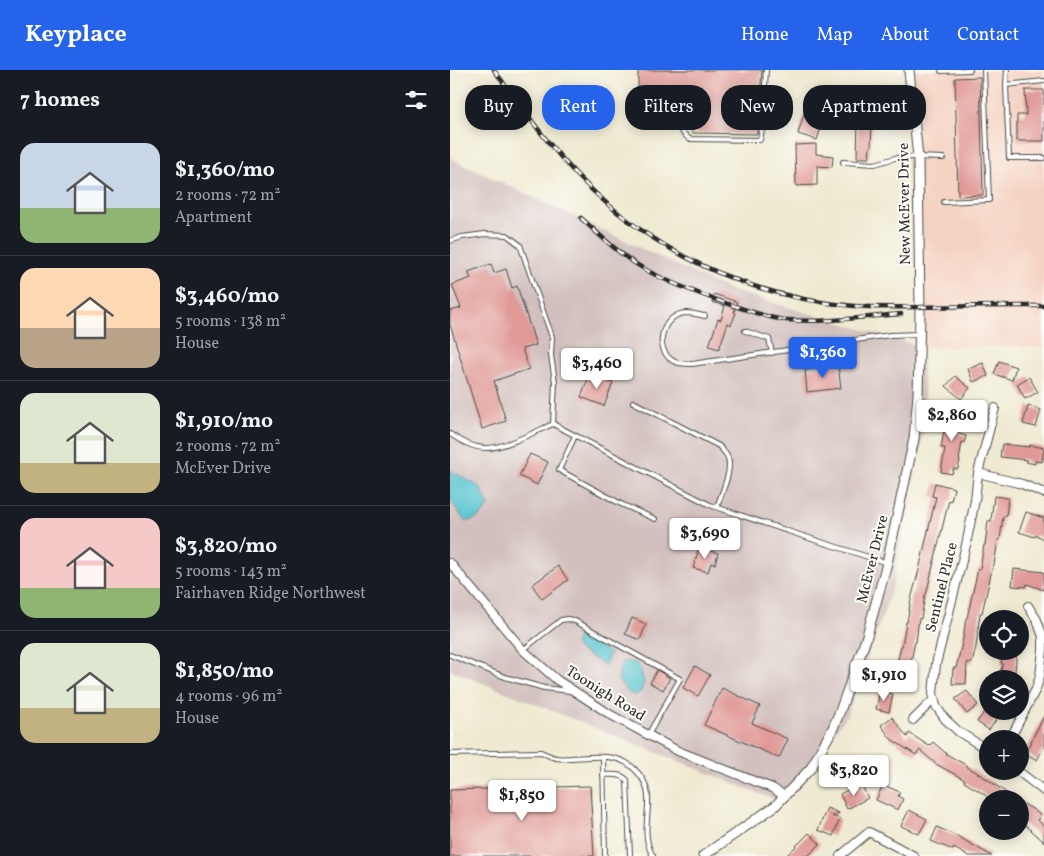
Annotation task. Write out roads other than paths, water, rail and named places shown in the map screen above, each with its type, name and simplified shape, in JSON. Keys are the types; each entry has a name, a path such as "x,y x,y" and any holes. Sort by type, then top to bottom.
{"street":[{"name":"New McEver Drive","path":"909,70 918,156 920,307"},
{"name":"McEver Drive","path":"702,856 775,806 785,796 811,768 840,711 866,639 886,563 914,439 918,395 920,307"},
{"name":"Sentinel Place","path":"934,698 936,664 966,545 978,473 995,408"},
{"path":"978,473 1022,484 1044,493"},
{"name":"Toonigh Road","path":"450,564 523,650 557,680 611,715 678,751 772,788 785,796"},
{"path":"1015,730 1036,690 1040,676 1043,650 1043,637 1038,620 1028,606"},
{"path":"913,720 934,698"},
{"path":"934,698 936,706 945,719 959,732 979,744"},
{"path":"1029,779 1044,791"},
{"path":"840,856 869,832 914,856"}],"lane":[{"path":"680,130 689,139 760,140 766,70"},
{"path":"940,71 970,70"},
{"path":"944,202 988,200 984,70"},
{"path":"1007,70 1009,158 1044,158"},
{"path":"1006,85 1044,81"},
{"path":"843,162 875,164 895,158 918,156 943,158"},
{"path":"450,241 462,237 492,234 507,235 520,245 552,337 551,355 556,382 553,424"},
{"path":"706,316 684,313 665,325 661,336 663,348 672,360 681,364 692,364 890,335 919,334"},
{"path":"745,331 769,340 772,353"},
{"path":"633,402 718,446 726,455 729,462 728,472 717,507"},
{"path":"450,434 470,445 487,448 504,445 553,424"},
{"path":"553,424 702,501 886,563"},
{"path":"575,436 559,470 622,504 655,519"},
{"path":"523,650 561,620 575,620 680,679 648,735"},
{"path":"450,655 505,677 544,688 575,691"},
{"path":"450,754 541,752 555,758 617,758 632,766 648,788 649,799 646,831 647,842 653,856"},
{"path":"603,757 605,856"},
{"path":"603,775 620,775 627,780 630,856"}],"water":[{"path":"450,470 480,487 489,506 476,519 465,521 450,500"},
{"path":"580,635 610,653 605,665 578,649 575,644"},
{"path":"622,661 636,663 640,668 644,682 641,691 636,695 630,694 618,680"}],"railway":[{"path":"494,70 556,151 607,204 638,228 670,249 705,267 778,293 854,306 1044,306"},
{"path":"581,218 624,255 653,274 728,304 773,318 816,321 901,314"}]}
